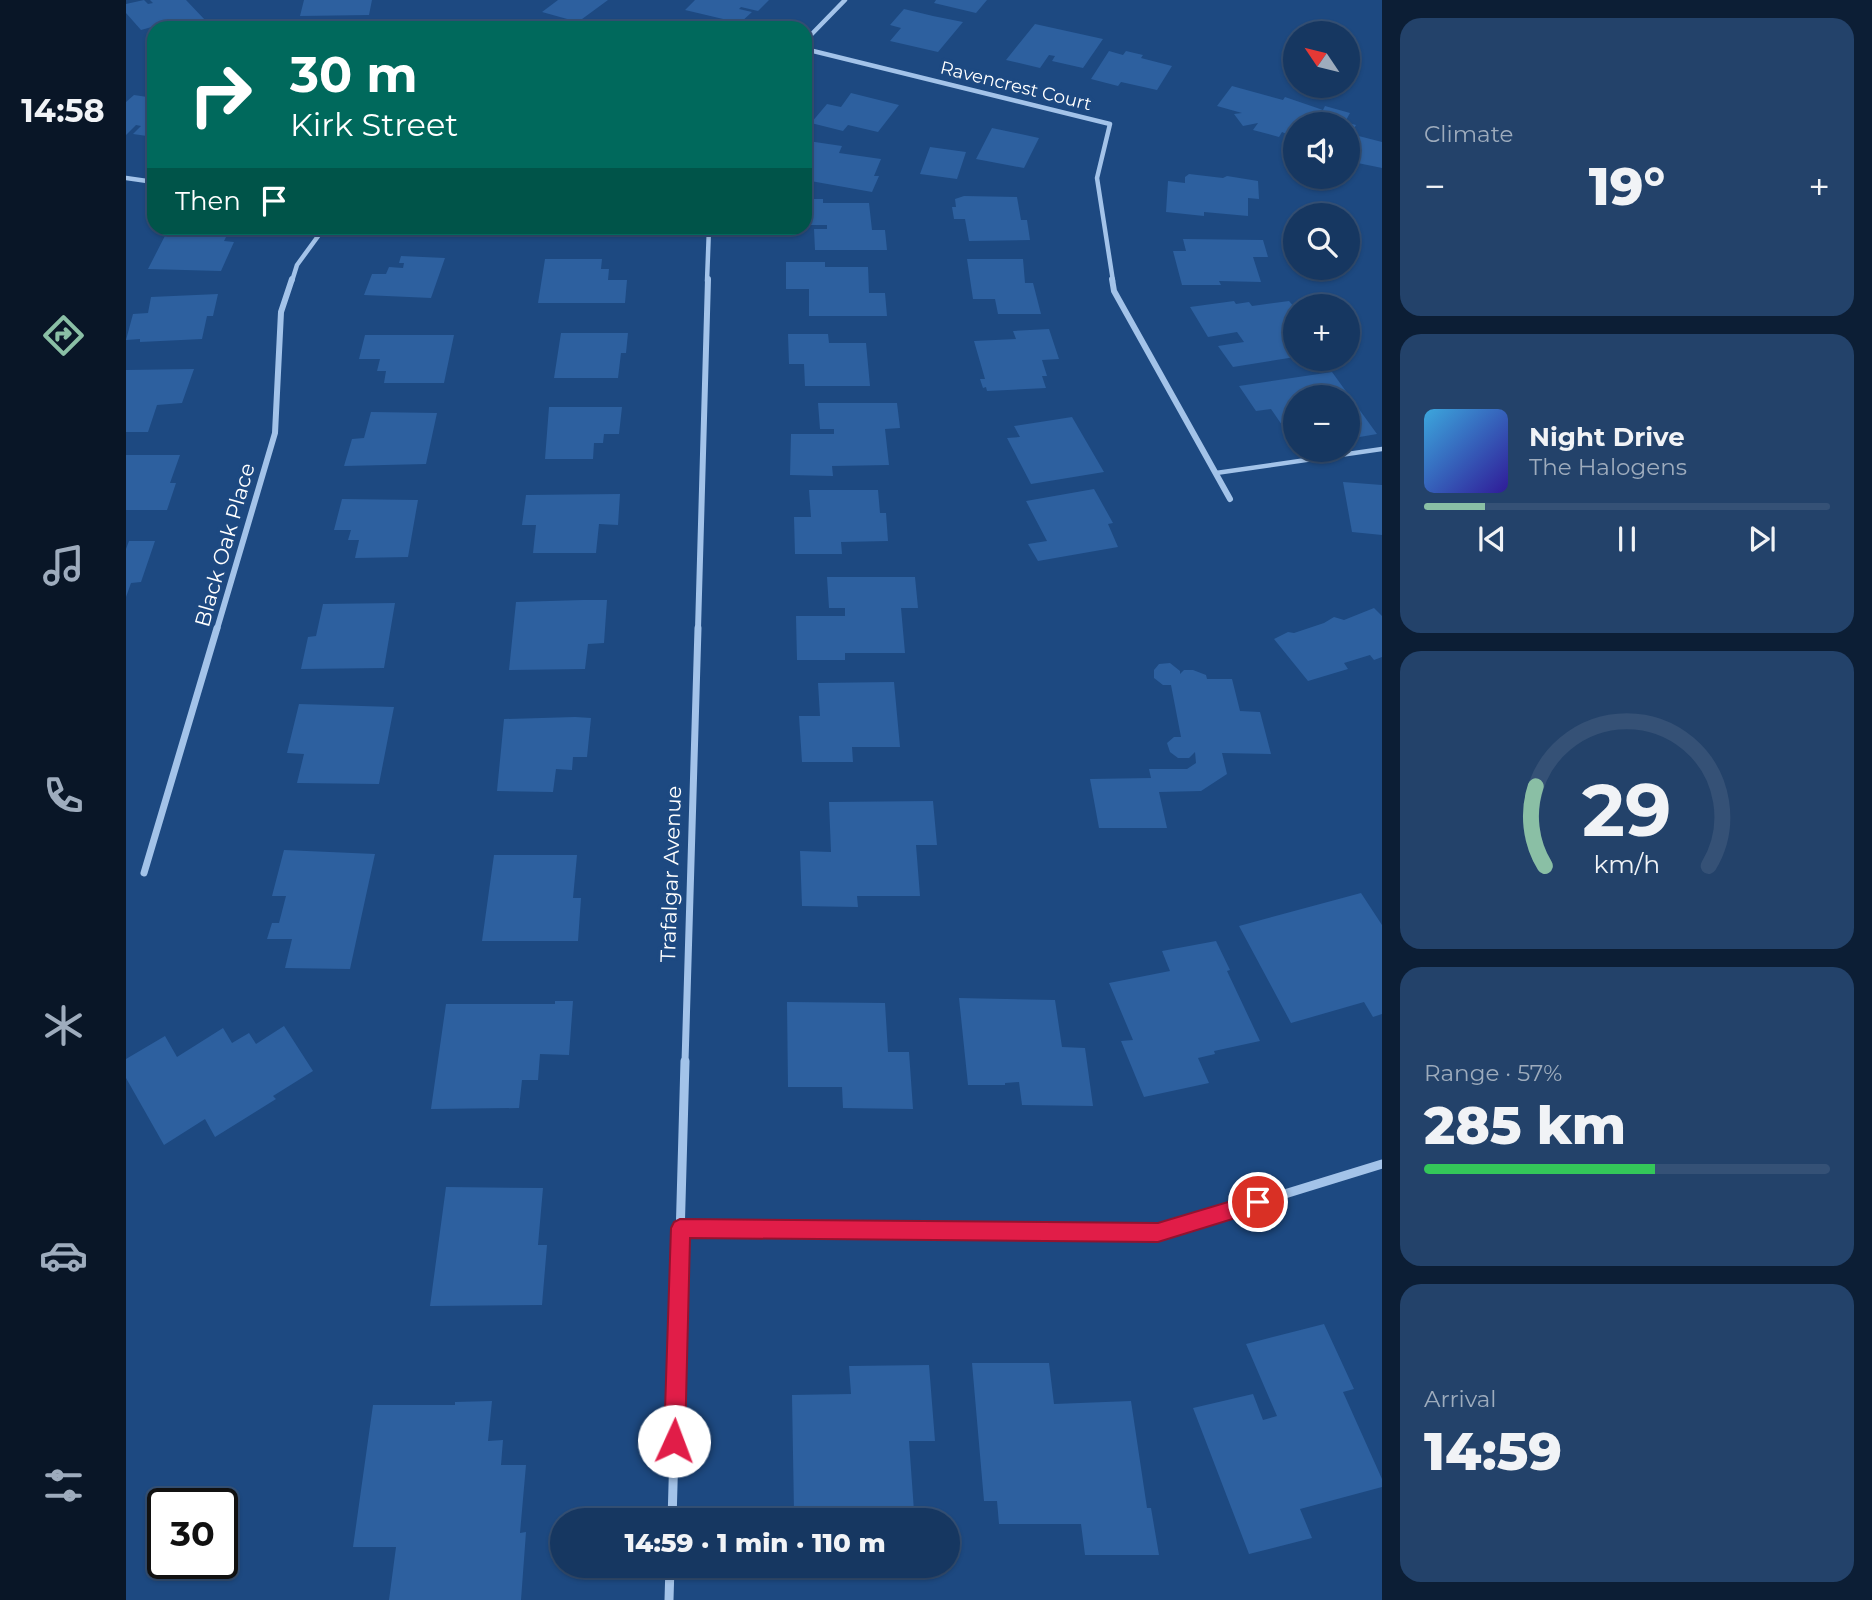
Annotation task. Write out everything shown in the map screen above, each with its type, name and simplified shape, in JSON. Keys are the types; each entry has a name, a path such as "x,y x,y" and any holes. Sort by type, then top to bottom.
{"street":[{"path":"812,34 845,0"},
{"name":"Ravencrest Court","path":"812,51 1110,124 1097,178 1114,291 1230,499"},
{"path":"126,178 147,181"},
{"name":"Black Oak Place","path":"144,873 275,433 281,312 297,265 319,235"},
{"name":"Trafalgar Avenue","path":"672,1508 709,235"},
{"path":"680,1228 1158,1233 1382,1164"},
{"path":"669,1600 670,1578"}],"lane":[{"path":"1216,473 1382,449"}],"building":[{"path":"144,0 148,4 153,3 150,0 186,0 205,20 147,21 147,28 141,30 126,13 126,4"},
{"path":"304,0 372,0 369,15 300,16"},
{"path":"558,0 608,0 579,21 542,12"},
{"path":"695,0 769,0 758,11 741,7 739,9 752,12 742,21 685,10"},
{"path":"936,0 987,0 976,13 934,3"},
{"path":"904,9 963,22 938,52 890,41 901,28 890,25"},
{"path":"1035,24 1103,39 1083,68 1052,61 1055,56 1049,55 1040,68 1006,60"},
{"path":"1109,51 1123,55 1126,51 1143,55 1141,58 1172,66 1157,90 1121,82 1118,86 1091,79"},
{"path":"1232,86 1283,100 1288,98 1323,110 1325,106 1346,112 1283,112 1283,132 1279,137 1253,130 1258,123 1243,126 1234,114 1242,113 1217,106"},
{"path":"851,93 899,105 878,132 848,125 843,131 812,123 827,104 841,107"},
{"path":"134,95 147,97 147,136 133,134 141,126 136,125 126,135 126,102"},
{"path":"992,128 1039,138 1024,168 976,159"},
{"path":"1360,136 1382,142 1382,168 1360,163"},
{"path":"812,142 842,146 839,153 881,159 874,176 879,176 872,192 812,181"},
{"path":"930,147 966,152 957,179 920,174"},
{"path":"1189,174 1258,181 1259,199 1248,198 1248,216 1204,212 1204,216 1166,212 1168,181 1185,183 1185,177"},
{"path":"964,196 1017,197 1021,220 1027,220 1030,240 969,241 965,219 954,219 952,207 956,207 955,199"},
{"path":"812,199 823,199 823,203 869,203 872,230 885,230 887,250 815,250 814,229 827,229 827,225 812,225"},
{"path":"165,235 227,235 224,241 234,242 221,271 148,269"},
{"path":"1183,239 1263,240 1268,257 1253,257 1261,282 1219,281 1221,285 1182,285 1173,251 1186,251"},
{"path":"401,256 445,258 431,298 364,295 372,274 386,274 389,267 403,268 404,263 399,263"},
{"path":"545,259 602,259 601,269 609,269 608,280 627,280 625,303 538,303"},
{"path":"967,259 1023,259 1025,283 1033,283 1041,314 998,314 995,299 973,299"},
{"path":"786,262 825,262 825,267 868,267 869,293 885,293 887,316 809,316 809,289 786,289"},
{"path":"218,294 213,316 207,316 202,339 140,342 140,339 126,340 133,314 148,313 151,297"},
{"path":"1234,301 1236,304 1249,302 1252,306 1283,302 1283,359 1233,367 1218,346 1244,342 1237,332 1208,337 1190,307"},
{"path":"1049,329 1059,359 1042,360 1047,376 1042,376 1046,388 987,391 986,387 983,388 980,379 985,379 974,341 1016,339 1013,331"},
{"path":"561,333 628,333 626,353 621,353 618,378 554,378"},
{"path":"788,334 828,334 829,343 866,343 870,386 805,386 804,364 789,364"},
{"path":"365,335 454,335 444,383 384,383 386,371 377,371 380,359 359,359"},
{"path":"194,369 182,403 157,405 148,432 126,432 126,370"},
{"path":"1332,372 1341,385 1283,385 1283,426 1271,409 1256,411 1239,386"},
{"path":"818,403 897,403 900,428 885,429 889,465 832,466 833,476 790,475 791,434 834,434 834,429 820,429"},
{"path":"549,407 622,407 619,434 604,434 603,443 594,443 593,459 545,459"},
{"path":"1360,411 1377,434 1360,437"},
{"path":"371,412 437,413 426,464 344,466 352,439 364,438"},
{"path":"1072,417 1104,472 1031,484 1007,438 1020,437 1014,426"},
{"path":"126,455 180,455 170,483 176,483 167,510 126,510"},
{"path":"1343,482 1382,485 1382,535 1352,532"},
{"path":"1094,489 1113,523 1108,524 1118,547 1038,561 1028,544 1047,541 1026,501"},
{"path":"809,490 878,490 880,513 886,513 888,541 841,542 842,554 795,554 794,517 811,517"},
{"path":"620,494 618,525 599,524 596,553 533,553 536,525 522,525 526,495"},
{"path":"342,499 418,500 408,557 355,558 359,540 348,540 351,530 334,530"},
{"path":"129,541 155,541 141,582 131,583 126,597 126,549"},
{"path":"827,577 915,577 918,608 901,608 905,653 845,653 845,660 797,660 796,616 845,616 845,608 829,608"},
{"path":"607,600 604,643 588,644 585,669 509,670 516,602"},
{"path":"395,603 384,668 301,669 308,637 316,636 323,604"},
{"path":"1374,608 1382,616 1382,657 1374,660 1370,655 1344,663 1348,669 1308,681 1274,639 1288,632 1294,633 1324,623 1334,617 1344,620"},
{"path":"1170,663 1180,674 1184,670 1193,670 1206,675 1207,679 1232,679 1240,711 1260,712 1271,754 1222,753 1227,774 1201,791 1159,792 1167,828 1099,828 1090,779 1151,778 1149,769 1187,769 1196,763 1195,752 1189,758 1178,758 1170,752 1167,743 1174,737 1181,737 1171,685 1163,685 1154,678 1154,670 1159,664"},
{"path":"894,682 900,747 852,747 853,762 802,762 799,716 820,716 818,683"},
{"path":"299,704 394,707 379,784 297,783 304,754 287,753"},
{"path":"591,718 587,757 573,757 572,770 556,769 553,792 497,791 504,719"},
{"path":"933,801 937,845 916,845 920,896 857,896 858,907 802,906 800,851 831,852 829,802"},
{"path":"284,850 375,854 350,969 285,968 292,939 267,939 272,923 279,923 286,896 272,896"},
{"path":"494,855 577,855 573,898 581,898 578,941 482,941"},
{"path":"1361,893 1382,925 1382,1014 1373,1017 1364,1002 1291,1023 1239,926"},
{"path":"1216,941 1260,1041 1214,1051 1215,1054 1198,1058 1209,1083 1144,1097 1121,1041 1133,1040 1109,983 1170,971 1162,951"},
{"path":"959,998 1055,1000 1062,1047 1085,1048 1093,1106 1022,1105 1019,1082 1005,1085 968,1085"},
{"path":"555,1001 573,1001 569,1055 540,1054 538,1080 522,1080 519,1108 431,1109 446,1004 555,1004"},
{"path":"787,1002 885,1003 888,1052 909,1052 913,1109 843,1108 842,1087 788,1087"},
{"path":"284,1026 313,1071 273,1096 276,1099 215,1137 205,1119 164,1145 126,1078 126,1059 165,1036 177,1057 223,1028 232,1043 249,1033 256,1044"},
{"path":"446,1187 543,1188 538,1245 547,1245 542,1305 430,1306"},
{"path":"1324,1324 1354,1389 1343,1392 1382,1479 1382,1487 1300,1509 1312,1538 1249,1554 1193,1408 1253,1394 1263,1420 1277,1416 1246,1344"},
{"path":"972,1363 1049,1363 1054,1404 1131,1401 1147,1508 1151,1508 1159,1555 1085,1555 1081,1524 999,1524 997,1501 984,1501"},
{"path":"929,1365 935,1441 909,1441 914,1508 794,1508 792,1395 851,1394 849,1366"},
{"path":"492,1401 488,1441 503,1440 501,1465 526,1465 520,1533 526,1532 521,1600 389,1600 396,1547 353,1547 373,1405 455,1405 455,1402"}],"route":[{"path":"674,1441 680,1228 1158,1233 1258,1202"}]}
